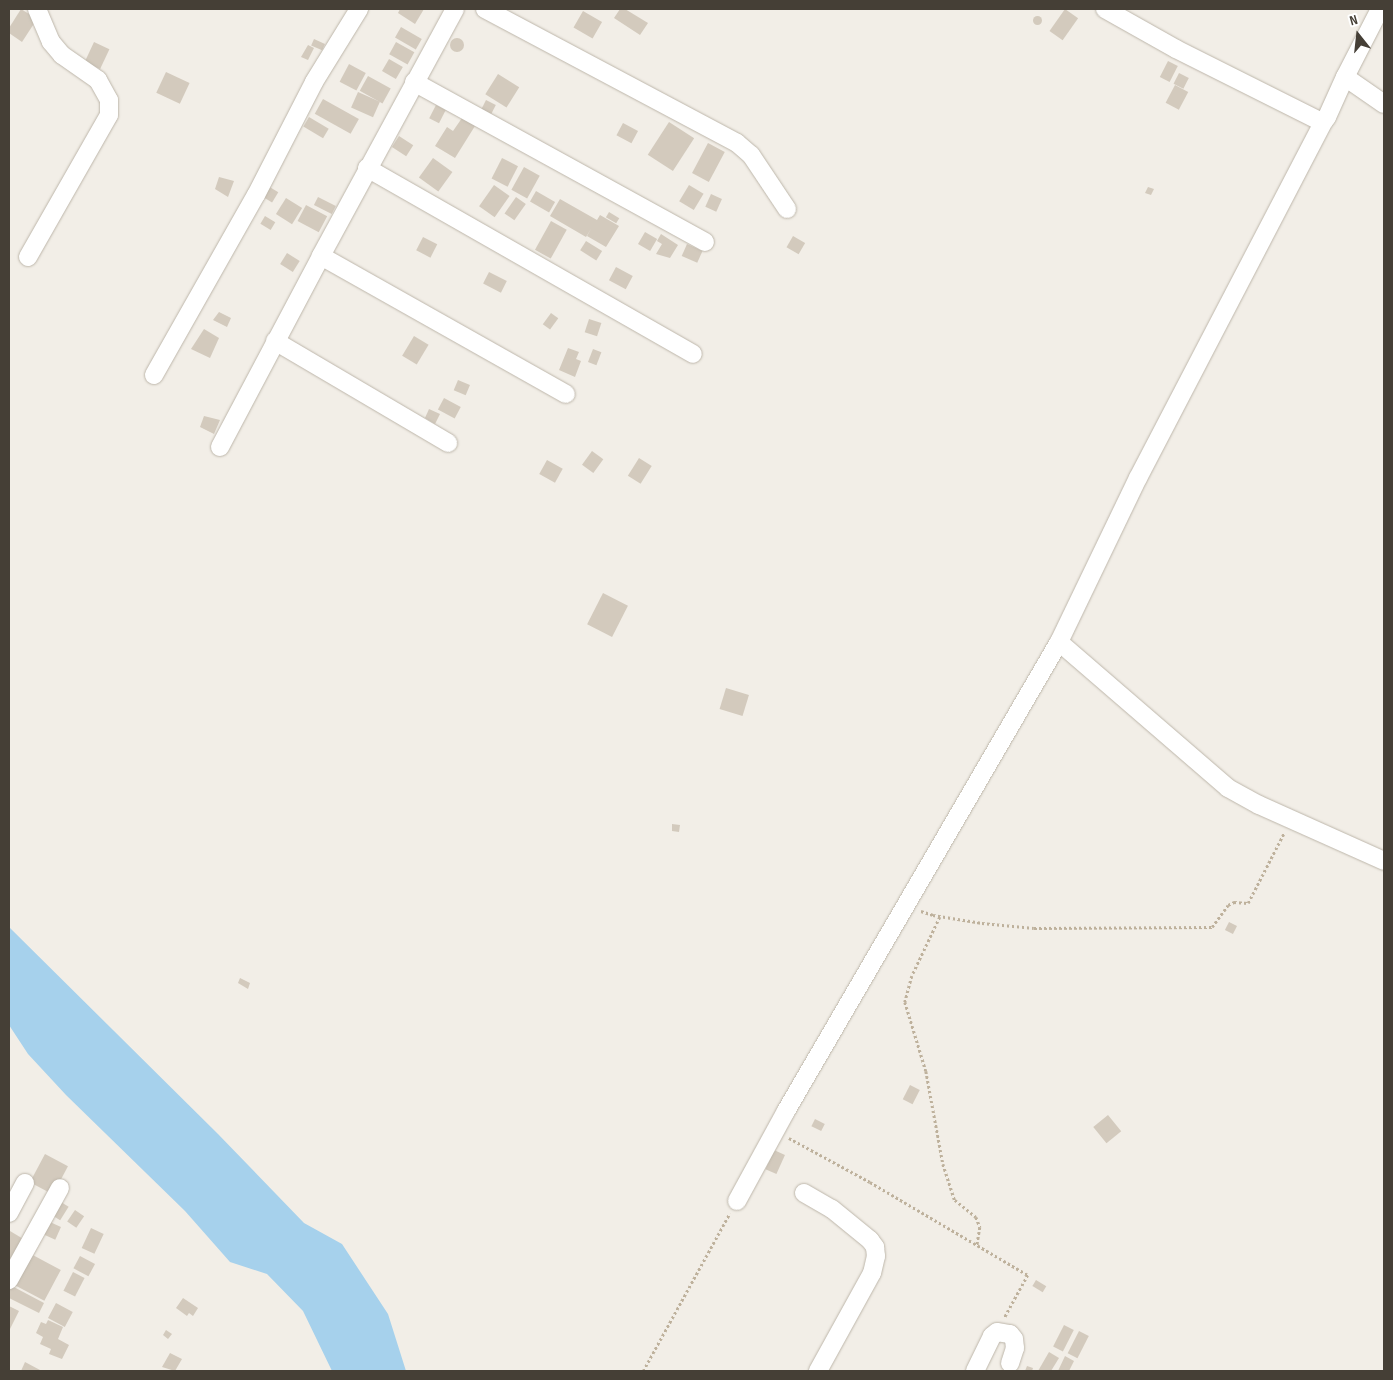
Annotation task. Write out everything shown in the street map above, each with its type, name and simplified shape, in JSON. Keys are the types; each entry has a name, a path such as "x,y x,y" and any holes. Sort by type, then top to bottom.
{"street":[{"path":"28,257 109,114 109,100 98,80 62,55 51,42 38,9"},
{"path":"154,375 256,195 314,82 359,9"},
{"path":"220,447 367,168 455,9"},
{"path":"485,9 737,143 751,155 787,210"},
{"path":"1105,9 1185,54 1293,109 1324,121"},
{"path":"737,1201 905,905 1060,642 1138,478 1324,121 1380,9"},
{"path":"1345,77 1384,104"},
{"path":"414,82 705,242"},
{"path":"367,168 693,354"},
{"path":"321,256 566,394"},
{"path":"275,342 448,442"},
{"path":"1060,642 1228,788 1384,861"},
{"path":"9,1213 25,1184"},
{"path":"9,1280 60,1188"},
{"path":"804,1193 832,1209 870,1240 875,1247 876,1256 872,1273 818,1371"},
{"path":"975,1371 992,1336 997,1332 1010,1334 1014,1340 1014,1354 1010,1363"}],"path":[{"path":"905,905 940,916 982,923 1034,928 1212,927 1228,905 1234,902 1248,903 1291,819"},
{"path":"940,916 912,976 906,1002 926,1071 943,1164 955,1200 976,1217 980,1227 977,1246"},
{"path":"776,1130 804,1148 870,1182 1028,1275 997,1332"},
{"path":"643,1371 737,1201"}],"water":[{"path":"9,927 218,1134 304,1223 342,1244 388,1314 406,1371 332,1371 303,1311 267,1274 230,1262 185,1211 66,1095 28,1054 9,1025"}],"building":[{"path":"21,9 37,19 22,42 9,33 9,28"},
{"path":"400,9 424,9 415,24 398,13"},
{"path":"620,9 625,9 648,23 640,35 614,18"},
{"path":"1065,9 1078,18 1063,40 1050,31"},
{"path":"583,11 602,22 593,38 574,27"},
{"path":"1037,16 1041,20 1037,24 1033,20"},
{"path":"401,27 422,39 416,49 395,37"},
{"path":"457,38 462,40 464,45 462,50 457,52 452,50 450,45 452,40"},
{"path":"314,39 325,44 322,50 311,45"},
{"path":"94,42 109,49 100,69 85,62"},
{"path":"396,42 414,52 408,64 389,54"},
{"path":"308,45 314,48 308,60 301,57"},
{"path":"389,59 403,67 396,79 382,71"},
{"path":"1168,61 1178,66 1170,82 1160,77"},
{"path":"349,64 366,73 356,91 340,82"},
{"path":"166,72 190,83 180,104 156,93"},
{"path":"1179,73 1189,78 1183,89 1174,84"},
{"path":"498,74 519,87 506,108 485,94"},
{"path":"368,76 391,89 382,103 360,91"},
{"path":"1175,85 1188,92 1179,110 1166,103"},
{"path":"358,92 380,102 373,117 351,108"},
{"path":"323,99 359,119 351,134 315,114"},
{"path":"486,100 496,105 491,114 481,109"},
{"path":"436,105 446,110 439,123 429,118"},
{"path":"309,117 329,129 323,138 303,126"},
{"path":"462,118 475,126 455,158 435,146 447,127 453,131"},
{"path":"669,122 694,138 673,171 648,155"},
{"path":"623,123 638,131 631,143 616,135"},
{"path":"399,136 413,145 406,156 392,147"},
{"path":"708,143 725,152 709,182 692,173"},
{"path":"433,158 452,172 438,192 419,177"},
{"path":"502,158 518,166 508,187 492,178"},
{"path":"524,167 540,176 527,198 511,190"},
{"path":"219,177 234,181 228,197 215,189"},
{"path":"494,185 510,196 495,217 479,206"},
{"path":"689,185 704,194 694,210 679,201"},
{"path":"268,186 278,192 272,202 262,196"},
{"path":"1148,187 1154,189 1151,195 1145,193"},
{"path":"536,191 555,202 549,212 530,201"},
{"path":"711,194 722,199 716,212 705,207"},
{"path":"318,197 336,206 332,214 314,205"},
{"path":"516,197 526,204 514,220 505,213"},
{"path":"286,198 302,208 292,224 276,214"},
{"path":"560,199 597,220 600,215 619,226 606,247 587,236 591,229 586,237 550,216"},
{"path":"306,205 327,216 319,232 298,221"},
{"path":"609,212 619,218 616,223 606,217"},
{"path":"265,216 275,222 271,230 260,224"},
{"path":"551,221 567,230 551,259 535,250"},
{"path":"645,232 657,239 650,251 638,244"},
{"path":"661,234 678,245 670,258 656,254 662,244 657,241"},
{"path":"793,236 805,243 799,254 786,247"},
{"path":"423,237 437,244 430,258 416,250"},
{"path":"586,241 602,251 596,260 580,250"},
{"path":"687,244 703,251 697,263 682,256"},
{"path":"287,253 300,261 293,272 280,264"},
{"path":"616,267 633,276 626,289 609,280"},
{"path":"489,272 507,281 501,293 483,284"},
{"path":"219,312 231,318 227,327 213,320"},
{"path":"551,313 558,318 550,330 543,324"},
{"path":"589,319 601,323 597,336 585,332"},
{"path":"204,329 219,338 210,358 191,349"},
{"path":"414,336 429,345 417,364 402,356"},
{"path":"568,348 579,352 576,359 581,361 575,377 559,370"},
{"path":"593,349 601,352 596,365 588,362"},
{"path":"458,380 470,385 466,395 454,390"},
{"path":"444,398 461,407 455,418 438,409"},
{"path":"429,409 440,414 435,424 425,418"},
{"path":"204,416 220,420 214,434 200,427"},
{"path":"592,451 603,459 593,473 582,465"},
{"path":"639,458 652,466 641,484 628,476"},
{"path":"547,460 563,469 555,483 539,474"},
{"path":"603,593 628,606 612,637 587,624"},
{"path":"726,688 749,695 743,716 720,709"},
{"path":"672,824 680,825 679,832 672,831"},
{"path":"1229,922 1237,926 1233,934 1225,930"},
{"path":"240,978 250,983 248,989 238,983"},
{"path":"910,1085 920,1090 913,1104 903,1099"},
{"path":"1108,1115 1121,1131 1106,1143 1093,1127"},
{"path":"815,1119 825,1124 821,1131 811,1126"},
{"path":"774,1150 785,1155 776,1174 765,1169"},
{"path":"45,1154 68,1166 53,1194 30,1182"},
{"path":"61,1202 69,1207 60,1220 53,1216"},
{"path":"75,1210 84,1216 76,1228 67,1222"},
{"path":"50,1222 61,1227 55,1240 44,1235"},
{"path":"91,1228 104,1234 94,1254 82,1248"},
{"path":"10,1231 25,1240 9,1263 9,1233"},
{"path":"29,1253 61,1270 44,1301 13,1284"},
{"path":"80,1256 95,1264 88,1276 73,1268"},
{"path":"73,1272 85,1278 75,1297 63,1291"},
{"path":"1036,1280 1046,1286 1043,1292 1032,1286"},
{"path":"10,1285 44,1303 39,1313 9,1298"},
{"path":"183,1298 198,1308 193,1316 189,1313 187,1316 176,1308"},
{"path":"56,1303 73,1312 65,1327 48,1318"},
{"path":"9,1306 19,1311 9,1331"},
{"path":"48,1320 63,1327 58,1339 69,1345 62,1359 49,1354 51,1349 40,1344 43,1337 36,1333 41,1322 46,1324"},
{"path":"1064,1325 1074,1330 1063,1351 1053,1346"},
{"path":"166,1330 172,1334 168,1339 163,1335"},
{"path":"1079,1331 1089,1336 1077,1358 1068,1353"},
{"path":"1049,1352 1059,1358 1051,1371 1038,1371"},
{"path":"170,1353 182,1359 175,1371 162,1367"},
{"path":"1065,1356 1074,1361 1069,1371 1058,1371"},
{"path":"25,1362 40,1370 21,1371"},
{"path":"1027,1366 1033,1368 1032,1371 1025,1371"}]}
